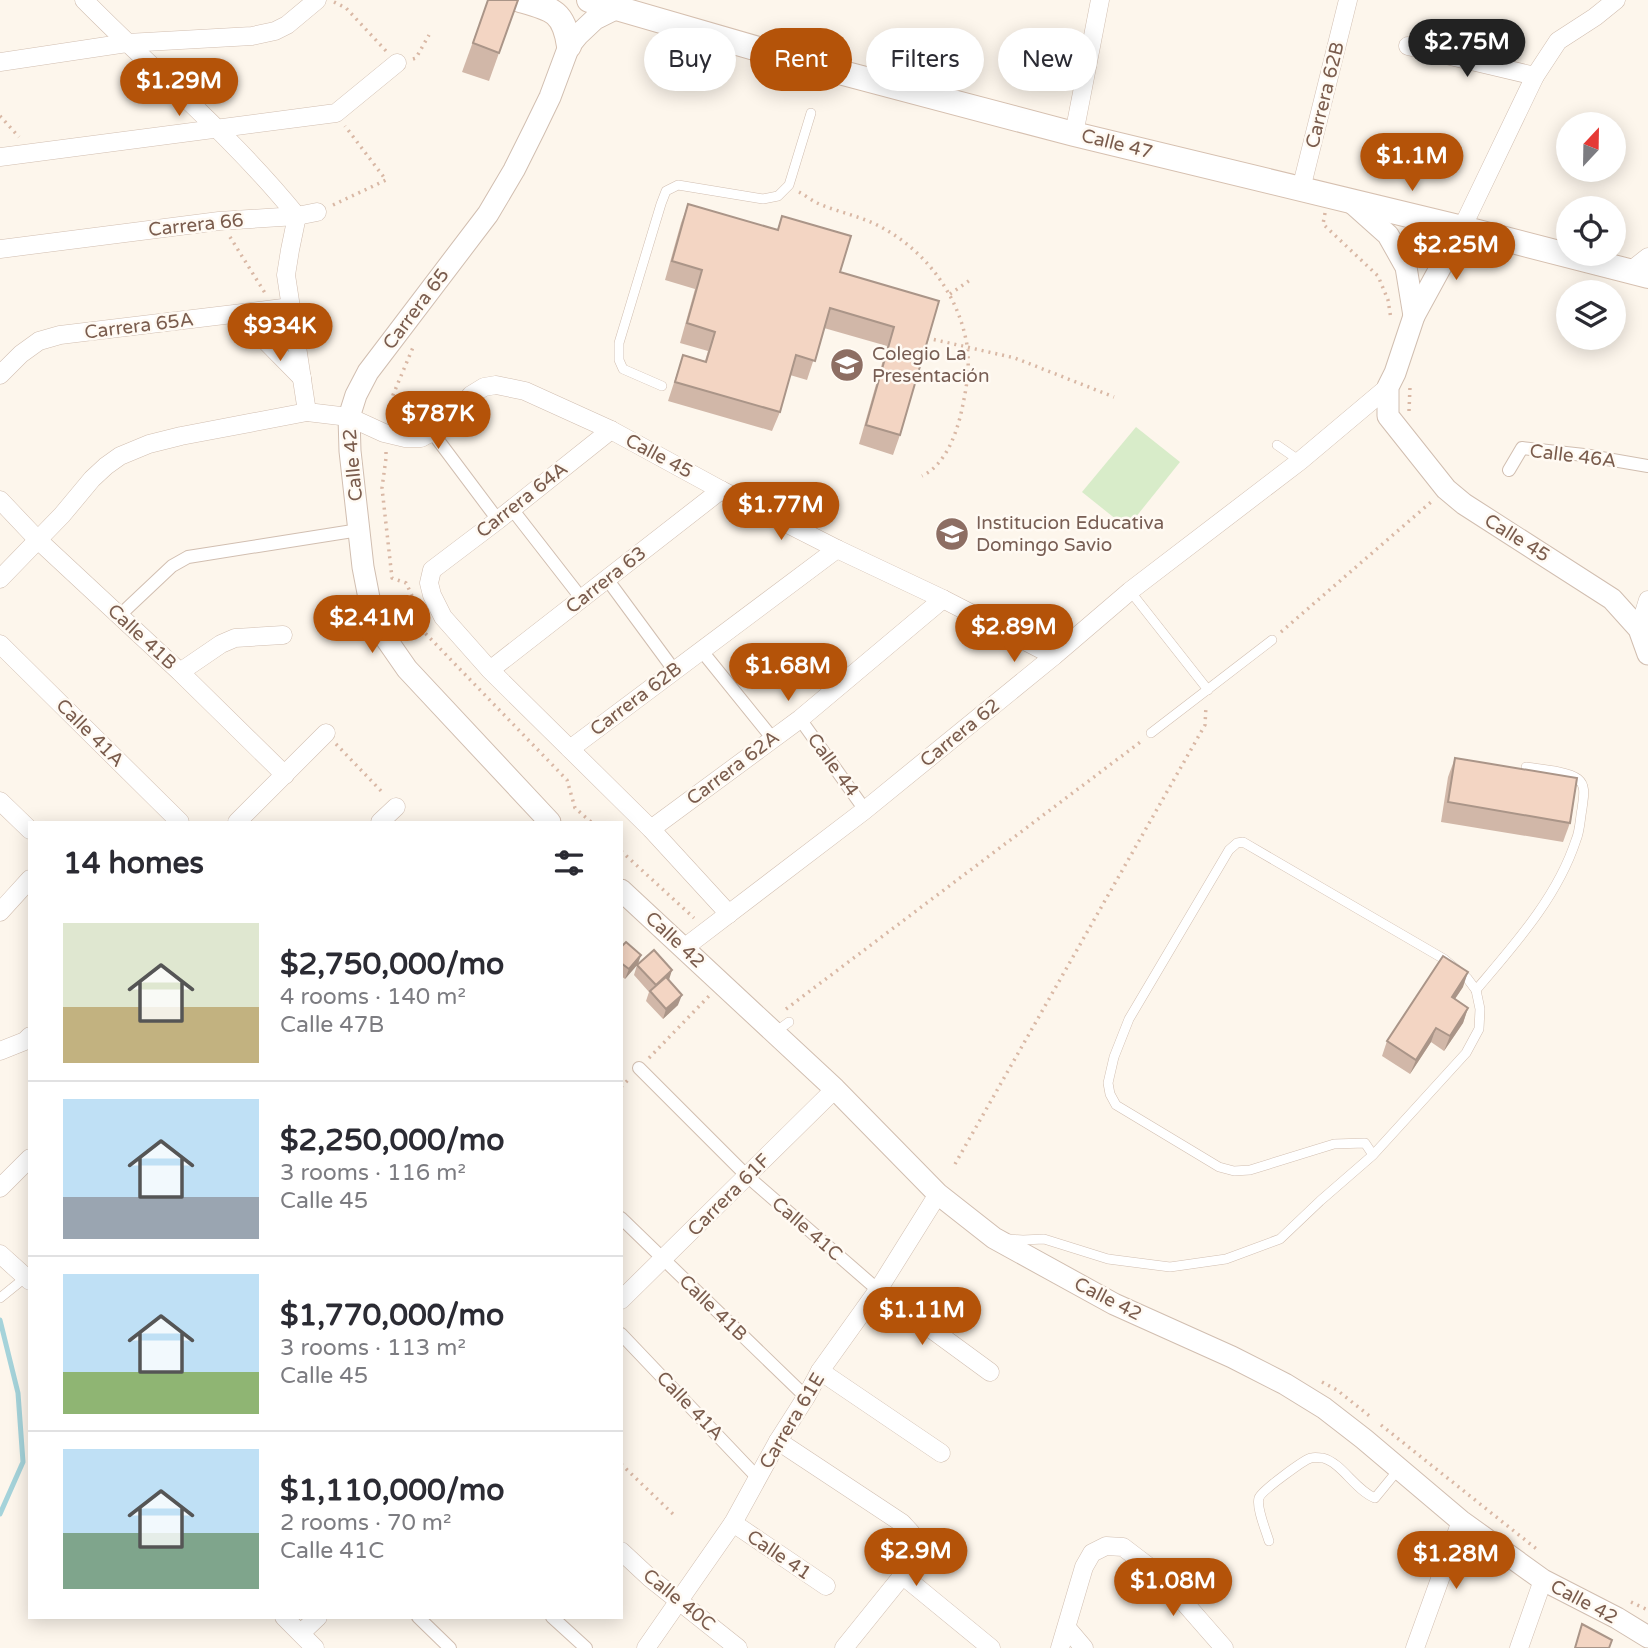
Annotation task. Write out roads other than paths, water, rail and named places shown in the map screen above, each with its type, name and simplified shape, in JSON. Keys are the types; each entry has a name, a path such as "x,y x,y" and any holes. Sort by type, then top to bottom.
{"main road":[{"path":"520,0 538,5 560,17 569,46"},
{"name":"Calle 47","path":"589,0 824,68 1074,134 1462,228 1642,268"}],"street":[{"path":"84,0 218,128 268,180 297,216 283,308 302,378 307,412"},
{"path":"0,62 127,43 263,34 287,25 317,0"},
{"path":"1074,134 1100,0"},
{"name":"Carrera 62B","path":"1301,190 1348,0"},
{"path":"1392,380 1365,407 1388,416 1392,380 1414,316 1462,228 1535,76 1558,41 1616,0"},
{"name":"Carrera 65","path":"349,417 356,395 368,372 488,214 514,170 550,97 569,46 595,19 617,8"},
{"path":"1408,46 1535,76"},
{"path":"0,157 336,113 397,63"},
{"path":"1340,199 1388,235 1406,267 1414,316"},
{"name":"Carrera 66","path":"0,249 219,220 297,216 317,212"},
{"name":"Carrera 65A","path":"0,376 21,354 39,341 60,335 283,308"},
{"path":"239,314 302,378"},
{"name":"Calle 45","path":"432,432 459,410 471,395 484,387 496,385 526,391 611,430 721,490 1054,656"},
{"name":"Carrera 62","path":"684,948 865,810 1130,591 1300,461 1365,407"},
{"path":"0,579 62,515 92,479 120,456 149,444 181,436 307,412 349,417 405,439 421,438 432,432 582,599"},
{"name":"Calle 45","path":"1388,416 1446,489 1464,504 1612,599 1639,629 1648,654"},
{"name":"Calle 42","path":"349,417 350,451 363,567 382,633 407,669 549,821"},
{"name":"Carrera 64A","path":"490,670 443,617 429,583 432,570 611,430"},
{"name":"Calle 46A","path":"1509,470 1522,449 1648,466"},
{"name":"Carrera 63","path":"490,670 721,490"},
{"name":"Calle 41B","path":"0,500 37,539 180,672 285,775"},
{"path":"120,615 172,566 188,557 359,530"},
{"name":"Carrera 62B","path":"570,749 837,549"},
{"path":"607,579 674,670"},
{"name":"Carrera 62A","path":"651,829 800,719 943,599"},
{"path":"1639,629 1648,600"},
{"path":"180,672 234,638 283,635"},
{"name":"Calle 41A","path":"0,645 179,821"},
{"path":"701,650 773,739"},
{"path":"490,670 651,829 729,914"},
{"name":"Calle 44","path":"800,719 865,810"},
{"path":"238,821 326,733"},
{"path":"0,801 28,828"},
{"path":"381,821 396,807"},
{"path":"0,912 28,881"},
{"name":"Calle 42","path":"623,892 721,983 781,1022 835,1089 939,1194 994,1238 1114,1304 1233,1357 1285,1384 1324,1408 1461,1521 1543,1580 1617,1618 1644,1636"},
{"path":"0,1051 28,1039"},
{"name":"Calle 41C","path":"639,1068 747,1177 878,1290 989,1372"},
{"name":"Carrera 61F","path":"623,1298 835,1089"},
{"path":"0,1188 28,1160"},
{"name":"Carrera 61E","path":"646,1648 733,1523 820,1371 878,1290 939,1194"},
{"name":"Calle 41B","path":"623,1220 806,1398"},
{"path":"0,1254 23,1282"},
{"name":"Calle 41A","path":"623,1336 758,1478"},
{"path":"820,1371 941,1453"},
{"path":"778,1441 902,1523 918,1543 919,1555 844,1648"},
{"path":"1415,1648 1461,1521"},
{"name":"Calle 41","path":"733,1523 826,1586"},
{"path":"1060,1648 1084,1567 1092,1553 1106,1546 1123,1547 1161,1576 1224,1648"},
{"name":"Calle 40C","path":"623,1553 650,1578 738,1648"},
{"path":"902,1575 991,1648"},
{"path":"1519,1648 1543,1580"},
{"path":"286,1619 315,1648"},
{"path":"301,1633 316,1619"},
{"path":"420,1619 450,1648"},
{"path":"554,1619 586,1648"},
{"path":"1066,1628 1084,1648"}],"lane":[{"path":"662,386 623,369 619,360 619,343 666,191 678,185 763,199 778,196 789,185 811,113"},
{"path":"1277,445 1300,461"},
{"path":"1130,591 1208,690"},
{"path":"1151,733 1272,640"},
{"path":"1476,990 1535,919 1577,838 1583,798 1583,786 1579,779 1526,767"},
{"path":"994,1238 1044,1239 1108,1259 1170,1267 1226,1259 1280,1239 1373,1155 1466,1053 1479,1029 1480,1009 1476,990 1467,978 1444,958 1243,842 1237,843 1229,850 1129,1019 1114,1057 1108,1083 1110,1094 1116,1105 1219,1167 1234,1171 1250,1170 1334,1144 1365,1143 1373,1155"},
{"path":"0,1298 23,1282"},
{"path":"1269,1541 1259,1508 1259,1497 1267,1488 1310,1458 1323,1458 1333,1464 1367,1495 1375,1498 1398,1470"}],"waterway":[{"path":"0,1320 18,1393 23,1462 0,1514"}],"place":[{"name":"Colegio La Presentación","path":"847,365"},
{"name":"Institucion Educativa Domingo Savio","path":"952,534"}]}
